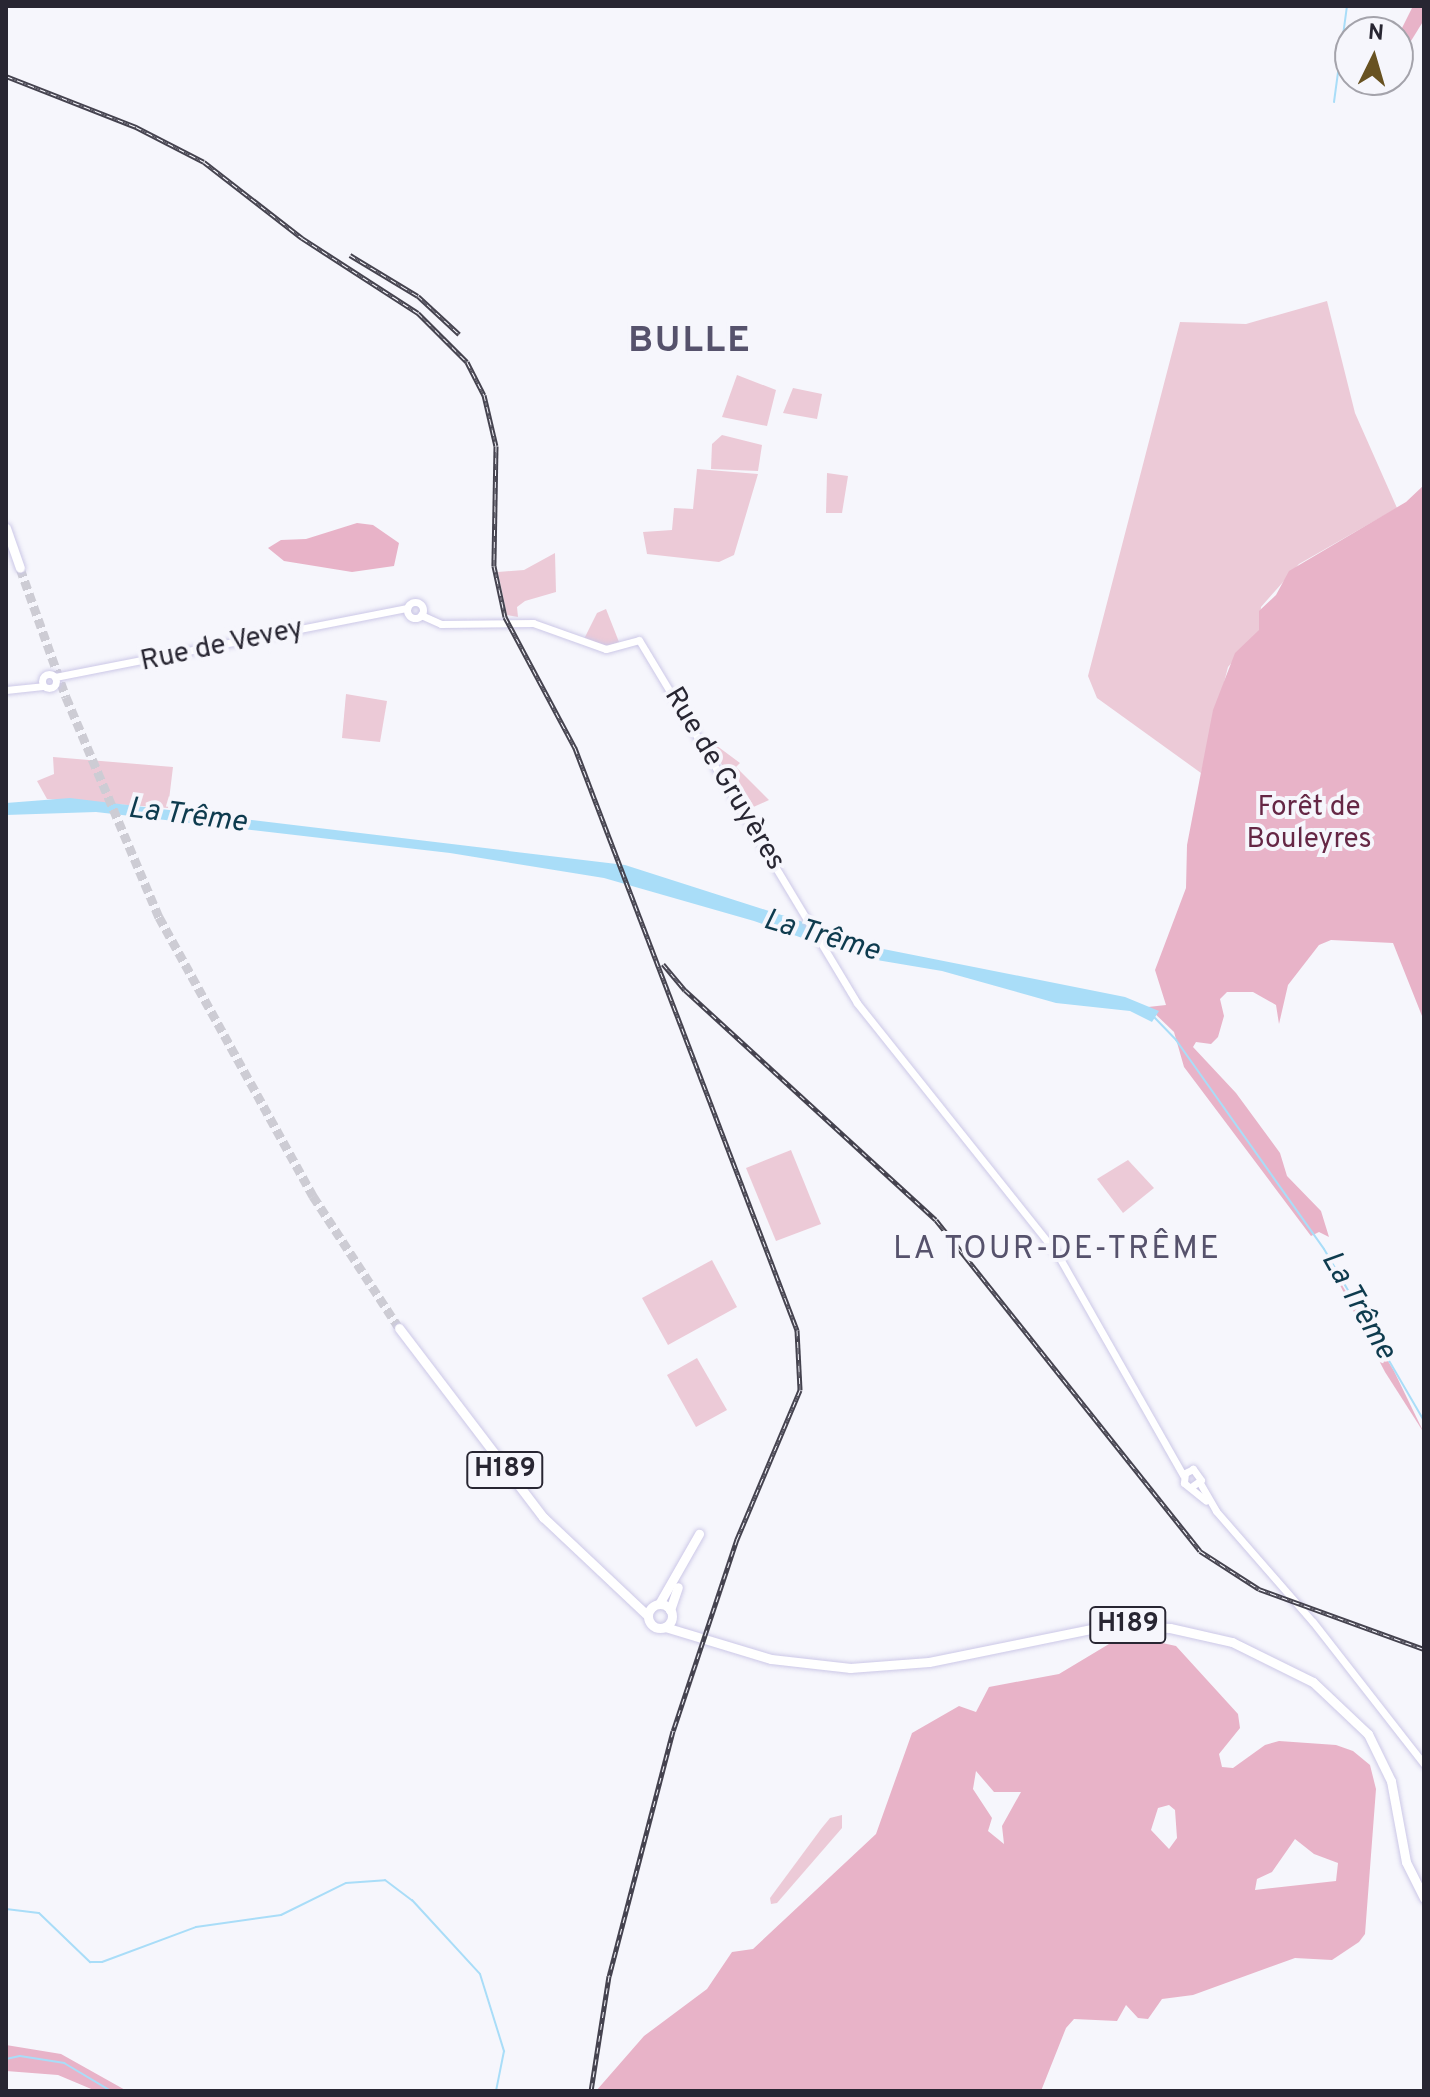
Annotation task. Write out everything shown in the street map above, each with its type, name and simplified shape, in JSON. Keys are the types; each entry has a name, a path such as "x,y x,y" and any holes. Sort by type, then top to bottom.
{"highway":[{"path":"6,528 20,568"},
{"name":"H189","path":"399,1328 543,1517 648,1616"},
{"path":"703,1538 689,1564 665,1627 654,1626 648,1616 657,1605 703,1538"},
{"name":"H189","path":"629,1597 657,1605"},
{"path":"657,1605 671,1613"},
{"name":"H189","path":"671,1613 690,1631"},
{"name":"H189","path":"665,1627 690,1631 759,1656 850,1668 918,1664 1111,1625 1170,1628 1232,1642 1306,1677 1360,1724 1388,1771 1409,1872 1424,1898"}],"main road":[{"path":"408,611 419,603 421,615"},
{"name":"Rue de Vevey","path":"6,690 368,618 408,611 421,615"},
{"name":"Rue de Gruyères","path":"421,615 441,624 533,623 606,649 639,640 867,1017 1058,1255 1172,1451"},
{"path":"1172,1451 1201,1475 1200,1483 1216,1511"},
{"path":"1172,1451 1191,1487 1216,1511 1297,1604 1424,1764"},
{"path":"1183,1475 1193,1469"},
{"path":"1191,1487 1200,1483"}],"shaded area":[{"path":"1327,301 1355,413 1397,508 1299,564 1261,607 1259,631 1228,667 1201,773 1097,698 1088,676 1180,322 1246,324"},
{"path":"737,375 776,390 767,426 722,417"},
{"path":"793,388 822,394 817,419 783,413"},
{"path":"722,435 762,445 758,471 711,469 712,444"},
{"path":"697,469 758,474 734,555 719,562 647,554 643,532 672,530 674,508 693,509"},
{"path":"827,473 848,476 842,513 826,513"},
{"path":"555,553 556,592 525,601 517,607 518,617 507,615 498,572 524,570"},
{"path":"606,609 619,642 608,646 583,641 597,613"},
{"path":"346,694 387,701 380,742 342,738"},
{"path":"705,737 740,763 736,767 769,800 749,809"},
{"path":"53,757 173,767 168,808 47,799 37,781 54,774"},
{"path":"791,1150 821,1224 776,1241 746,1168"},
{"path":"1128,1160 1154,1188 1123,1213 1097,1179"},
{"path":"712,1260 737,1307 668,1345 642,1298"},
{"path":"697,1358 727,1410 696,1427 667,1375"},
{"path":"842,1815 842,1828 777,1903 771,1904 770,1898 821,1829 830,1818"}],"green space":[{"path":"1413,6 1424,6 1424,20 1414,36 1414,16 1408,16"},
{"name":"Forêt de Bouleyres","path":"1424,485 1424,1021 1393,943 1331,940 1319,945 1288,985 1279,1024 1276,1005 1253,992 1227,992 1220,999 1224,1016 1218,1037 1211,1044 1196,1042 1193,1047 1236,1093 1280,1153 1287,1176 1321,1211 1329,1237 1319,1232 1311,1236 1184,1067 1174,1032 1148,1007 1166,1005 1155,970 1186,888 1187,845 1213,710 1235,653 1259,630 1259,611 1276,595 1289,571 1406,502"},
{"path":"357,523 373,525 399,543 394,566 352,572 284,561 268,548 281,540 306,539"},
{"path":"1328,1262 1394,1371 1424,1433 1385,1372"},
{"path":"1135,1637 1176,1646 1238,1714 1240,1728 1219,1754 1222,1767 1233,1768 1265,1745 1279,1741 1336,1745 1353,1751 1370,1765 1376,1789 1365,1934 1359,1942 1332,1960 1295,1958 1193,1995 1162,1999 1148,2019 1138,2018 1126,2005 1117,2021 1074,2019 1066,2028 1041,2091 596,2091 644,2036 707,1989 732,1952 753,1949 876,1834 912,1733 959,1706 976,1712 989,1687 1059,1674 1109,1644","holes":["976,1771 994,1792 1021,1792 1002,1826 1004,1844 988,1831 992,1818 973,1789","1169,1805 1175,1810 1177,1838 1169,1849 1151,1830 1158,1808","1295,1839 1314,1854 1338,1863 1336,1881 1255,1890 1257,1879 1272,1872"]},
{"path":"6,2045 61,2054 127,2091 96,2091 58,2075 6,2071"}],"water":[{"path":"70,798 625,865 819,927 853,943 1125,997 1159,1011 1152,1022 1130,1011 1056,1003 942,971 853,956 754,921 604,878 450,853 96,812 6,815 6,803"}],"waterway":[{"path":"1334,102 1347,6"},
{"name":"La Trême","path":"1154,1017 1176,1040 1324,1249 1424,1421"},
{"path":"6,1909 39,1913 90,1962 102,1962 196,1927 281,1915 346,1883 385,1880 412,1900 480,1974 504,2051 496,2091"},
{"path":"6,2059 20,2056 64,2063 111,2091"}],"tunnel":[{"path":"20,568 66,697 159,917 313,1196 399,1328"}],"railway":[{"path":"6,76 136,127 204,162 302,238 418,313 467,362 484,395 496,446 494,566 505,617 575,748 797,1330 800,1390 737,1539 673,1731 609,1976 591,2091"},
{"path":"350,255 418,296 459,334"},
{"path":"663,964 685,990 936,1220 1200,1551 1259,1589 1424,1649"}],"district":[{"name":"BULLE","path":"690,343"},
{"name":"LA TOUR-DE-TRÊME","path":"1057,1250"}]}
